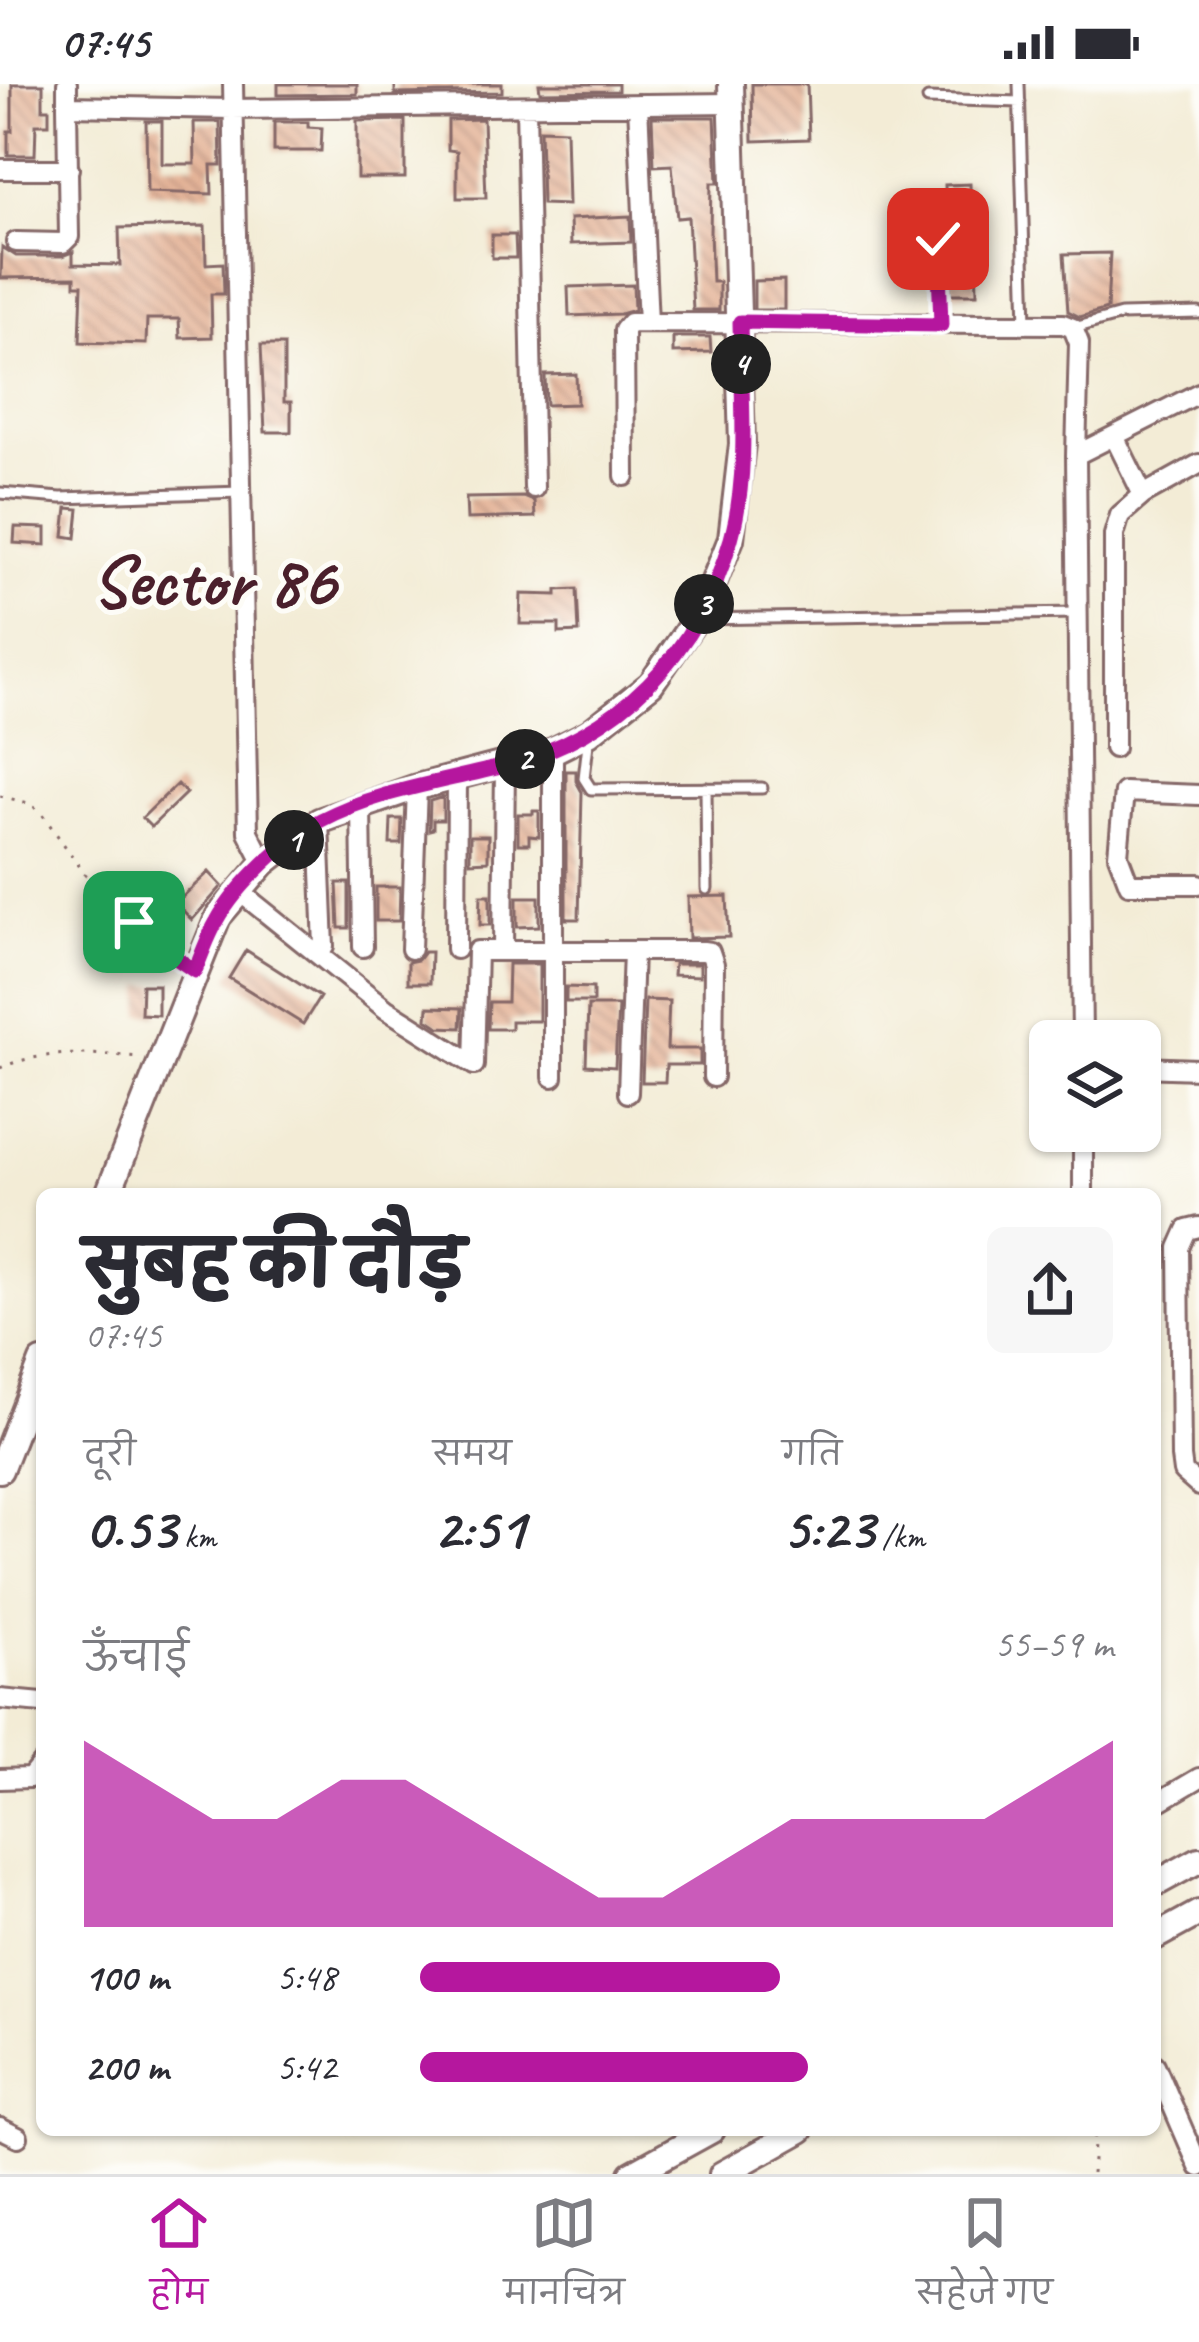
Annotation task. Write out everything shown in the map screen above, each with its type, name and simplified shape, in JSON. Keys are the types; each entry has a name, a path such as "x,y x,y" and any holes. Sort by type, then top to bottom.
{"street":[{"path":"16,242 63,243 69,237 67,84"},
{"path":"233,84 248,832 264,863"},
{"path":"67,106 638,104 732,94 742,444 731,539 696,619 652,684 589,733 553,751 417,787 319,820 264,863 218,917 110,1188"},
{"path":"638,104 648,323"},
{"path":"526,106 534,488"},
{"path":"0,169 69,169"},
{"path":"625,476 624,330 630,323 1063,324 1073,328 1079,343 1082,1020"},
{"path":"1076,455 1199,393"},
{"path":"1114,436 1143,495"},
{"path":"1114,748 1114,536 1120,515 1143,495 1199,464"},
{"path":"553,751 553,1077"},
{"path":"503,950 505,766"},
{"path":"455,949 457,777"},
{"path":"411,950 417,787"},
{"path":"1199,795 1124,792 1118,855 1129,884 1199,884"},
{"path":"361,804 363,947"},
{"path":"319,820 325,947"},
{"path":"240,892 386,1009 473,1065 477,951 710,952 714,964 713,1077"},
{"path":"628,1093 633,951"},
{"path":"1161,1068 1199,1069"},
{"path":"1083,1152 1083,1188"},
{"path":"1199,1227 1187,1230 1179,1248 1181,1457 1183,1472 1199,1486"},
{"path":"0,1470 36,1377"},
{"path":"0,1699 36,1702"},
{"path":"0,1779 30,1778 36,1770"},
{"path":"1161,1800 1199,1778"},
{"path":"1161,1881 1199,1861"},
{"path":"1161,1933 1199,1913"},
{"path":"1161,2079 1199,2167"},
{"path":"632,2174 701,2136"},
{"path":"722,2174 790,2136"}],"lane":[{"path":"1019,84 1025,324"},
{"path":"928,100 1020,102"},
{"path":"938,239 941,325"},
{"path":"1073,328 1121,315 1199,313"},
{"path":"0,493 61,498 241,492"},
{"path":"696,619 1077,613"},
{"path":"589,733 584,778 591,789 761,788"},
{"path":"706,788 707,889"}],"path":[{"path":"0,796 40,811 85,874 111,894 154,943 195,971"},
{"path":"0,1068 16,1061 91,1053 160,1058"},
{"path":"1092,2174 1094,2136"}],"building":[{"path":"12,84 43,84 43,109 49,109 49,124 36,124 35,155 8,155"},
{"path":"278,84 357,84 357,94 278,95"},
{"path":"395,84 502,84 502,92 395,94"},
{"path":"539,84 618,84 618,91 540,92"},
{"path":"752,84 807,84 809,139 753,141"},
{"path":"652,117 715,117 718,183 711,183 710,232 712,282 719,282 719,310 693,310 688,217 677,218 672,165 654,166"},
{"path":"483,119 486,198 457,198 457,151 448,150 448,120"},
{"path":"405,120 405,178 357,178 357,121"},
{"path":"146,121 162,121 162,164 195,164 194,122 220,122 221,165 211,165 212,194 147,192"},
{"path":"274,122 308,122 308,127 322,128 321,151 274,151"},
{"path":"540,129 566,130 568,205 542,204"},
{"path":"970,184 971,221 946,222 945,185"},
{"path":"630,216 631,242 571,244 570,219"},
{"path":"205,226 206,264 223,263 224,294 211,294 212,337 180,338 179,319 147,319 146,344 80,342 82,285 75,285 75,277 1,278 2,247 16,256 73,252 73,264 120,265 119,228"},
{"path":"492,235 515,235 516,258 492,258"},
{"path":"900,249 923,249 924,278 900,279"},
{"path":"1110,253 1107,309 1080,317 1068,311 1064,254"},
{"path":"976,257 977,294 950,294 950,258"},
{"path":"784,280 784,310 754,310 754,281"},
{"path":"633,285 634,310 569,316 568,287"},
{"path":"673,337 710,337 711,352 673,353"},
{"path":"261,345 284,345 284,402 291,402 291,432 265,432"},
{"path":"576,374 577,404 546,405 545,375"},
{"path":"466,498 534,501 535,517 467,519"},
{"path":"67,508 79,509 76,538 64,536"},
{"path":"15,527 46,528 46,545 14,543"},
{"path":"577,589 579,632 559,633 559,624 520,624 521,594 557,595 557,590"},
{"path":"566,771 576,771 582,792 579,919 566,919"},
{"path":"177,784 186,793 151,827 142,818"},
{"path":"443,797 443,820 433,820 429,830 430,801"},
{"path":"539,811 539,837 529,836 529,844 518,844 518,814"},
{"path":"391,819 402,819 401,844 390,844"},
{"path":"470,836 488,836 488,861 470,862"},
{"path":"209,872 222,886 192,920 176,903"},
{"path":"337,883 349,883 349,928 339,928"},
{"path":"376,887 400,887 399,921 376,921"},
{"path":"481,895 490,895 490,925 480,925"},
{"path":"727,896 729,937 689,938 688,897"},
{"path":"517,897 539,897 539,926 517,927"},
{"path":"246,950 320,997 303,1024 229,978"},
{"path":"424,952 431,952 430,983 408,983 408,962 418,960"},
{"path":"508,964 539,964 539,1021 511,1021 511,1029 488,1029 489,1002 507,1002"},
{"path":"674,964 700,964 700,976 673,975"},
{"path":"142,985 158,985 158,1015 141,1014"},
{"path":"566,987 593,988 593,1002 566,1002"},
{"path":"645,1000 669,1001 667,1049 700,1049 700,1065 666,1065 665,1082 642,1082"},
{"path":"588,1006 618,1006 615,1067 586,1065"},
{"path":"428,1007 462,1008 461,1028 439,1027 427,1019"}],"district":[{"name":"Sector 86","path":"213,581"}],"route":[{"path":"134,922 154,943 195,971 218,917 264,863 319,820 417,787 553,751 625,708 673,657 703,608 731,539 742,444 740,322 941,325 938,239"}]}
